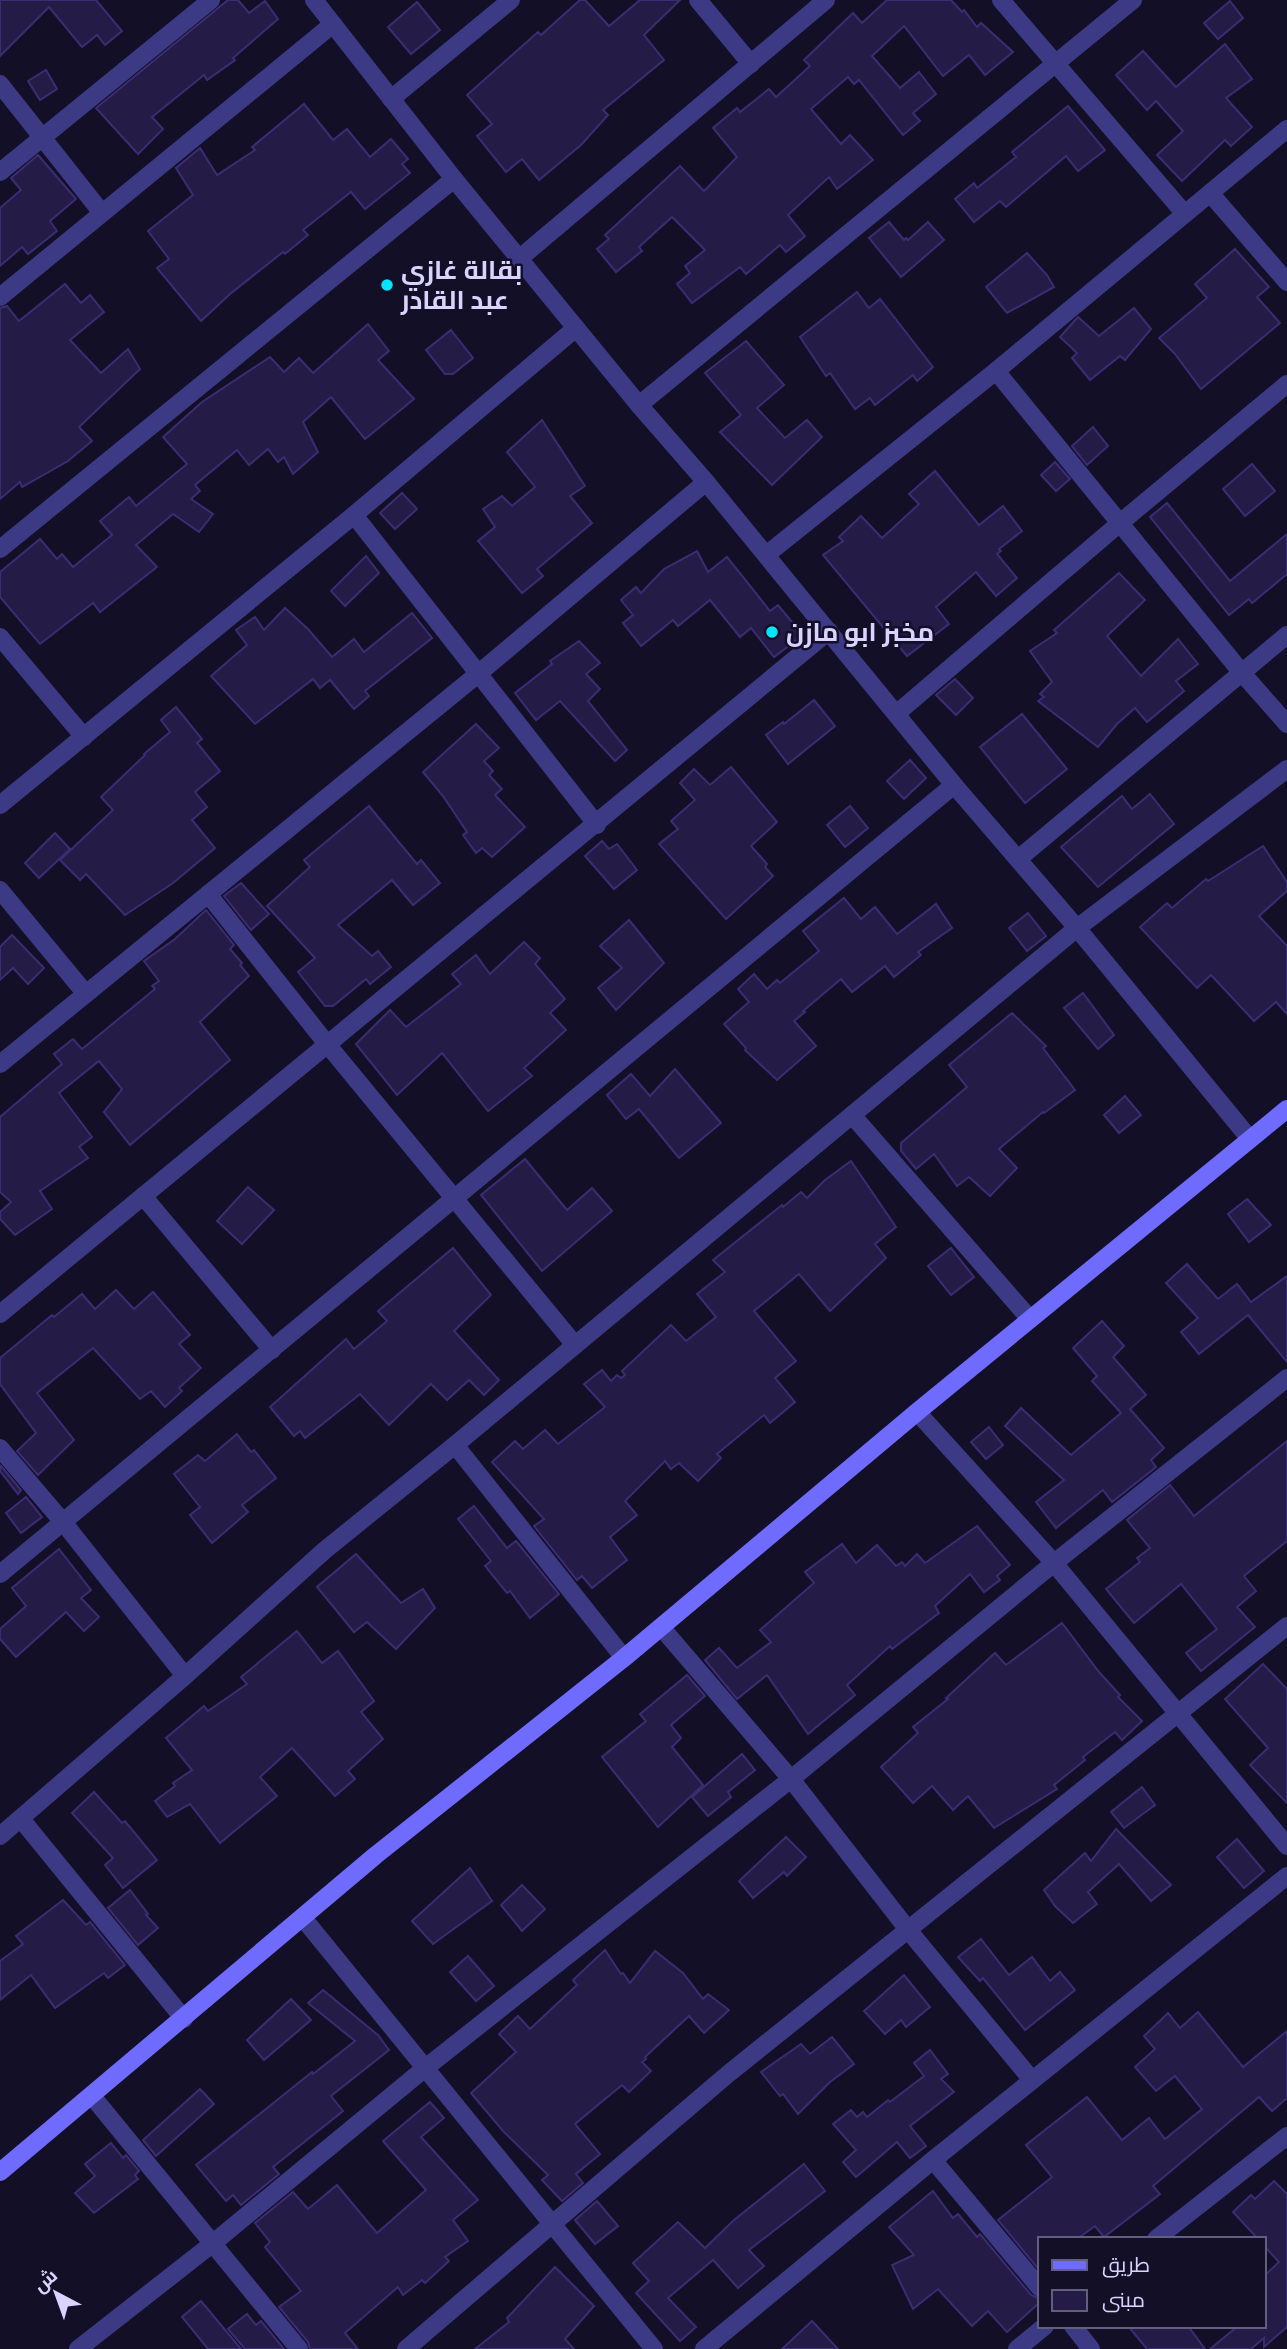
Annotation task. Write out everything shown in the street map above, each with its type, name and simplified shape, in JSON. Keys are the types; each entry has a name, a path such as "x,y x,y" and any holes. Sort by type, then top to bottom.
{"main road":[{"path":"0,2172 449,1795 624,1658 1030,1319 1287,1109"}],"street":[{"path":"0,172 211,0"},
{"path":"314,0 454,179 639,405 706,482 954,785 1077,928 1250,1139"},
{"path":"391,99 511,0"},
{"path":"698,0 751,64"},
{"path":"520,258 826,0"},
{"path":"1001,0 1185,214"},
{"path":"639,405 1133,0"},
{"path":"0,296 333,24"},
{"path":"0,84 102,213"},
{"path":"766,555 996,371 1287,129"},
{"path":"0,549 454,179"},
{"path":"1210,193 1287,282"},
{"path":"0,805 354,516 576,328"},
{"path":"996,371 1242,673 1287,724"},
{"path":"896,714 1287,384"},
{"path":"0,1064 478,674 706,482"},
{"path":"354,516 597,825"},
{"path":"0,1314 597,825 829,631"},
{"path":"1018,859 1287,635"},
{"path":"0,637 84,737"},
{"path":"0,1836 325,1550 1077,928 1287,769"},
{"path":"0,1574 954,785"},
{"path":"0,890 86,994"},
{"path":"208,894 327,1044 575,1345"},
{"path":"852,1115 1030,1319"},
{"path":"143,1196 272,1350"},
{"path":"78,2349 1287,1378"},
{"path":"918,1412 1054,1563 1287,1846"},
{"path":"455,1445 624,1658"},
{"path":"0,1448 185,1675"},
{"path":"406,2349 728,2074 1287,1626"},
{"path":"661,1627 791,1779 909,1930 1032,2080"},
{"path":"21,1819 184,2019"},
{"path":"704,2349 933,2160 1287,1876"},
{"path":"303,1919 654,2349"},
{"path":"92,2096 299,2349"},
{"path":"1159,2237 1287,2136"},
{"path":"933,2160 1038,2286"},
{"path":"1017,2349 1043,2328"},
{"path":"1075,2328 1091,2349"}],"building":[{"path":"0,0 96,0 122,31 105,45 97,35 82,47 49,7 0,56"},
{"path":"228,0 238,0 249,13 265,1 278,19 233,58 235,60 207,80 204,75 152,117 163,129 138,154 96,108"},
{"path":"580,0 585,0 609,26 640,0 680,0 644,35 664,60 603,110 608,115 581,145 539,180 522,159 506,172 477,136 492,124 467,95 538,32 541,35"},
{"path":"887,0 951,0 962,12 964,10 977,27 981,23 1013,52 985,75 969,55 943,76 904,26 872,56 900,88 919,72 936,94 913,113 920,121 903,135 859,80 854,84 848,77 811,109 841,144 850,135 873,160 837,189 829,177 788,215 805,236 786,252 780,245 746,274 740,267 692,303 677,284 690,273 685,266 705,250 672,217 639,247 642,251 616,272 597,249 609,239 605,235 680,166 704,191 737,157 713,128 737,108 740,112 769,89 776,97 810,66 804,60 853,13 862,23"},
{"path":"1230,1 1243,18 1218,39 1204,23"},
{"path":"417,2 440,30 411,54 388,27"},
{"path":"1225,44 1252,79 1226,98 1252,127 1231,146 1225,140 1182,181 1157,155 1183,131 1156,101 1147,110 1116,75 1143,51 1176,87"},
{"path":"46,70 57,89 40,100 28,81"},
{"path":"304,104 333,140 347,129 370,157 391,139 408,159 402,164 410,173 365,209 351,192 303,230 308,235 230,294 201,321 157,268 169,259 148,231 193,195 176,168 200,148 217,175 255,150 252,147"},
{"path":"1068,106 1105,150 1078,171 1066,156 1006,207 1000,201 974,222 955,199 974,183 977,188 1016,157 1012,152"},
{"path":"38,155 76,199 50,221 57,231 28,254 22,247 0,266 0,208 21,190 11,178"},
{"path":"889,222 904,240 908,240 928,222 944,240 901,277 869,238"},
{"path":"1235,249 1269,287 1257,297 1280,323 1201,389 1175,354 1159,338 1207,298 1195,284"},
{"path":"1027,253 1054,287 1007,313 986,287"},
{"path":"65,284 81,303 90,295 104,312 70,340 101,373 128,349 140,369 79,427 92,441 68,461 22,487 20,482 0,499 0,308 7,306 19,321"},
{"path":"857,292 869,308 880,299 933,367 917,381 913,375 875,405 870,398 855,409 830,373 826,376 800,337"},
{"path":"1134,308 1151,329 1125,360 1120,356 1090,380 1072,358 1077,353 1060,337 1078,317 1099,336"},
{"path":"368,324 389,351 378,360 414,399 365,439 331,397 303,422 318,452 293,474 284,457 278,462 268,449 249,465 237,450 195,485 200,491 191,499 213,514 199,532 173,514 136,545 157,567 100,612 93,603 40,644 0,597 0,572 40,539 57,559 62,554 73,567 112,535 100,521 129,497 136,506 187,464 163,437 202,402 270,357 284,372 299,358 313,373"},
{"path":"451,330 473,358 453,374 445,374 426,350"},
{"path":"746,341 784,385 757,408 785,438 807,420 822,437 772,485 720,432 741,415 705,373"},
{"path":"542,420 585,486 570,496 592,523 537,569 543,576 522,593 478,541 495,527 483,509 502,496 512,506 535,487 507,452"},
{"path":"1093,427 1108,446 1087,465 1072,446"},
{"path":"1055,462 1070,479 1056,491 1041,475"},
{"path":"1252,464 1275,491 1245,516 1223,489"},
{"path":"935,471 979,525 1003,506 1022,531 999,549 1001,551 997,554 1017,578 996,596 976,572 936,607 949,624 907,656 823,555 843,541 839,537 861,516 882,538 919,504 909,494"},
{"path":"402,493 417,509 395,529 380,513"},
{"path":"1167,503 1230,581 1287,534 1287,574 1252,603 1249,599 1229,615 1150,517"},
{"path":"697,551 708,572 727,557 770,611 778,605 803,635 774,657 751,628 740,637 710,600 678,626 673,620 641,646 623,623 633,615 621,600 636,587 641,593 664,569"},
{"path":"366,556 379,573 345,606 331,591"},
{"path":"1119,573 1145,600 1107,636 1141,676 1178,639 1198,664 1176,681 1184,691 1147,722 1135,708 1098,747 1038,701 1044,697 1040,694 1052,682 1030,651 1057,633 1054,630"},
{"path":"285,608 332,657 354,639 364,652 412,613 432,638 365,691 369,696 354,709 330,680 320,688 313,679 255,724 211,676 247,645 236,630 255,617 264,630"},
{"path":"579,641 600,663 586,674 600,689 588,701 627,750 615,761 560,701 536,720 515,693 552,664 550,661"},
{"path":"955,679 973,698 956,715 936,695"},
{"path":"814,700 835,726 788,764 766,735"},
{"path":"176,707 202,739 197,743 220,771 195,792 207,807 192,820 215,848 173,883 125,915 86,874 80,880 60,860 113,810 101,797 170,732 161,720"},
{"path":"1022,714 1067,769 1025,803 980,747"},
{"path":"476,724 499,748 484,761 493,771 489,775 502,789 495,795 525,827 492,857 482,848 476,853 463,835 467,832 423,772"},
{"path":"910,760 926,778 904,799 887,781"},
{"path":"731,767 777,822 751,846 767,864 765,867 773,876 726,919 659,844 678,829 671,821 695,800 680,783 694,769 710,785"},
{"path":"1150,794 1174,824 1098,887 1061,847 1122,796 1132,809"},
{"path":"369,806 417,864 421,860 440,883 413,905 392,880 338,925 372,956 378,951 391,967 370,984 366,979 333,1006 325,1006 298,972 315,958 267,906 310,867 304,860"},
{"path":"850,806 868,828 845,847 827,825"},
{"path":"55,833 70,849 39,878 25,863"},
{"path":"602,841 609,849 617,844 637,870 614,889 585,856"},
{"path":"1263,846 1287,882 1287,891 1259,916 1287,946 1287,1014 1276,1002 1254,1021 1211,975 1197,988 1140,927 1167,903 1172,908 1206,879 1208,881"},
{"path":"241,883 269,914 251,930 224,896"},
{"path":"844,898 861,919 875,907 897,934 936,904 952,928 918,952 921,955 894,977 885,966 852,992 841,979 803,1011 805,1012 794,1021 816,1046 777,1080 745,1050 724,1024 749,1002 738,989 754,974 767,989 777,980 780,983 819,951 803,931"},
{"path":"206,910 234,945 230,949 249,976 200,1022 230,1060 130,1145 104,1112 122,1089 99,1061 59,1093 92,1137 79,1147 88,1158 40,1191 52,1209 15,1235 0,1219 0,1212 11,1202 0,1192 0,1117 62,1064 54,1054 73,1039 82,1049 155,989 152,986 159,981 144,961 175,939"},
{"path":"1028,913 1046,936 1027,951 1009,928"},
{"path":"629,920 664,963 616,1010 598,988 622,968 600,946"},
{"path":"12,935 44,968 28,984 13,968 0,980 0,947"},
{"path":"524,942 540,958 535,964 565,999 550,1013 566,1030 524,1068 532,1076 488,1111 442,1053 397,1095 356,1044 390,1010 406,1027 461,984 452,974 476,955 490,974"},
{"path":"1083,993 1114,1035 1098,1049 1064,1008"},
{"path":"1012,1013 1046,1046 1043,1048 1075,1090 1043,1112 999,1149 1017,1168 990,1196 969,1177 957,1186 934,1154 916,1169 901,1151 901,1143 967,1087 949,1065"},
{"path":"675,1069 721,1123 679,1158 639,1109 626,1119 607,1095 631,1074 650,1096"},
{"path":"1125,1096 1141,1115 1119,1133 1104,1115"},
{"path":"525,1159 567,1210 592,1188 612,1211 542,1271 481,1195"},
{"path":"851,1161 896,1227 875,1244 886,1258 830,1311 799,1274 754,1311 796,1361 775,1378 795,1402 770,1423 764,1415 717,1454 721,1458 698,1481 679,1463 671,1469 665,1461 625,1501 637,1515 610,1537 627,1560 592,1588 582,1576 577,1580 534,1526 544,1519 492,1462 515,1441 523,1449 545,1430 558,1444 605,1407 584,1384 602,1370 611,1381 617,1375 621,1378 625,1375 622,1371 671,1325 686,1341 716,1317 697,1294 725,1272 713,1260 782,1205 783,1207 801,1192 807,1198 825,1180"},
{"path":"248,1187 274,1210 242,1244 217,1221"},
{"path":"1247,1199 1271,1225 1249,1242 1228,1214"},
{"path":"453,1248 491,1295 454,1331 499,1380 484,1395 469,1380 447,1400 431,1384 389,1425 360,1394 305,1438 300,1431 294,1436 270,1407 346,1339 354,1349 387,1321 378,1311"},
{"path":"951,1248 974,1277 951,1295 928,1266"},
{"path":"1187,1264 1218,1299 1237,1284 1251,1302 1287,1276 1287,1362 1248,1315 1199,1354 1181,1332 1198,1318 1166,1283"},
{"path":"116,1290 134,1309 153,1292 190,1335 179,1344 201,1368 179,1388 182,1391 165,1407 151,1391 140,1399 93,1348 37,1393 74,1440 38,1475 17,1451 36,1433 0,1384 0,1358 82,1294 95,1309"},
{"path":"1102,1321 1124,1346 1113,1357 1146,1395 1130,1409 1164,1448 1151,1460 1156,1467 1112,1502 1103,1490 1056,1528 1036,1502 1064,1480 1005,1426 1021,1408 1071,1455 1121,1413 1092,1381 1097,1376 1073,1348"},
{"path":"989,1427 1003,1445 986,1459 971,1442"},
{"path":"237,1434 251,1452 254,1450 276,1478 242,1505 248,1512 212,1543 190,1515 200,1507 174,1474 198,1455 205,1461"},
{"path":"1287,1441 1287,1541 1244,1576 1256,1591 1237,1607 1255,1627 1201,1671 1186,1653 1217,1629 1181,1584 1134,1623 1106,1589 1140,1562 1137,1558 1150,1548 1127,1520 1170,1485 1194,1516"},
{"path":"1,1466 21,1490 18,1494 0,1471"},
{"path":"26,1497 42,1517 21,1533 6,1513"},
{"path":"474,1506 507,1548 516,1541 559,1594 530,1618 510,1591 507,1593 485,1566 491,1561 458,1519"},
{"path":"977,1526 1010,1565 997,1576 1000,1580 984,1592 970,1574 935,1606 939,1613 892,1649 890,1646 847,1685 855,1695 808,1734 767,1675 737,1699 705,1660 719,1648 737,1668 771,1642 760,1630 814,1583 805,1572 842,1544 856,1563 877,1545 896,1566 902,1562 905,1566 917,1554 925,1563"},
{"path":"59,1549 91,1590 81,1598 99,1617 84,1631 66,1612 16,1657 0,1639 0,1629 26,1606 12,1588"},
{"path":"356,1554 401,1603 423,1589 435,1608 396,1649 367,1622 354,1632 317,1587"},
{"path":"1062,1623 1120,1695 1118,1697 1142,1721 1122,1740 1115,1732 1083,1757 1085,1760 1054,1785 1057,1789 994,1828 968,1796 953,1810 932,1786 913,1803 881,1767 918,1733 913,1727 948,1699 946,1698 995,1653 1006,1665"},
{"path":"297,1631 322,1663 338,1651 374,1701 361,1712 383,1739 348,1771 355,1779 335,1796 292,1748 260,1777 277,1796 220,1843 190,1804 167,1817 155,1801 175,1786 173,1783 192,1770 166,1738 204,1706 208,1711 247,1684 241,1677"},
{"path":"1263,1664 1287,1689 1287,1803 1250,1765 1268,1748 1225,1699"},
{"path":"687,1675 705,1696 671,1725 681,1738 672,1747 703,1785 658,1827 602,1757 646,1721 640,1714"},
{"path":"742,1754 755,1770 728,1792 731,1797 708,1816 692,1797"},
{"path":"1142,1787 1155,1805 1124,1828 1111,1812"},
{"path":"94,1792 122,1823 125,1821 157,1860 123,1888 105,1865 113,1858 72,1813"},
{"path":"1116,1829 1171,1885 1151,1901 1119,1864 1088,1892 1097,1904 1073,1923 1055,1906 1044,1890 1085,1853 1091,1861"},
{"path":"786,1837 806,1857 787,1876 784,1872 753,1898 739,1881"},
{"path":"1237,1839 1264,1871 1244,1888 1217,1857"},
{"path":"470,1868 492,1901 433,1944 412,1921"},
{"path":"522,1885 545,1909 522,1931 501,1905"},
{"path":"130,1890 158,1928 138,1945 108,1908"},
{"path":"63,1900 86,1925 90,1922 125,1965 108,1978 104,1973 55,2008 31,1975 0,2000 0,1961 23,1944 16,1936"},
{"path":"981,1939 1009,1975 1032,1957 1050,1981 1060,1972 1075,1990 1025,2030 983,1978 980,1981 958,1957"},
{"path":"605,1950 630,1983 655,1951 683,1973 703,1999 708,1994 729,2010 704,2033 689,2016 645,2057 642,2062 651,2071 629,2092 622,2085 575,2124 600,2154 576,2174 583,2183 562,2201 542,2180 548,2175 503,2131 471,2093 516,2052 499,2034 518,2016 530,2029 577,1985 573,1980"},
{"path":"468,1956 494,1986 476,2001 450,1972"},
{"path":"904,1975 930,2007 906,2027 901,2020 885,2034 864,2011"},
{"path":"323,1990 378,2035 389,2050 331,2096 343,2111 273,2167 279,2174 241,2205 233,2195 226,2201 196,2165 355,2041 308,2003"},
{"path":"291,1999 311,2020 264,2060 247,2040"},
{"path":"1198,2012 1243,2067 1287,2031 1287,2098 1272,2111 1259,2097 1153,2186 1160,2194 1104,2237 1095,2226 1080,2237 1038,2237 1038,2269 998,2220 1052,2177 1026,2145 1087,2097 1122,2140 1149,2118 1165,2139 1202,2109 1175,2076 1156,2091 1135,2067 1155,2049 1144,2036 1168,2013 1180,2028"},
{"path":"832,2037 854,2064 830,2082 798,2114 761,2072 801,2044 810,2054"},
{"path":"930,2050 948,2074 941,2079 954,2092 910,2126 926,2146 910,2158 897,2142 856,2177 843,2162 856,2150 833,2124 851,2110 857,2117 863,2112 867,2117 888,2100 890,2102 924,2076 914,2063"},
{"path":"200,2089 214,2104 156,2156 143,2140"},
{"path":"430,2102 444,2118 421,2137 478,2200 453,2220 468,2241 445,2257 449,2261 425,2283 422,2280 403,2295 398,2287 345,2333 358,2349 310,2349 308,2342 279,2307 301,2291 265,2247 270,2242 255,2223 293,2192 308,2209 337,2185 377,2233 426,2190 383,2141"},
{"path":"111,2143 123,2158 126,2155 139,2171 135,2175 138,2179 94,2213 75,2193 95,2176 85,2164"},
{"path":"804,2164 825,2191 749,2250 764,2266 738,2288 713,2260 668,2298 696,2327 680,2341 636,2293 649,2281 633,2263 678,2222 705,2248 734,2220"},
{"path":"1274,2181 1287,2194 1287,2327 1264,2347 1264,2338 1251,2349 1210,2349 1236,2328 1266,2328 1266,2274 1279,2262 1266,2248 1266,2237 1256,2237 1233,2212 1251,2195 1255,2199"},
{"path":"933,2191 953,2218 958,2214 977,2237 980,2234 1031,2295 1038,2298 1038,2304 1007,2332 988,2311 972,2326 938,2289 913,2309 892,2265 914,2255 889,2227"},
{"path":"597,2201 618,2226 595,2244 575,2220"},
{"path":"555,2267 594,2306 565,2339 574,2349 475,2349 509,2322 507,2318"},
{"path":"201,2301 241,2349 208,2349 182,2317"},
{"path":"247,2314 256,2325 261,2321 284,2349 245,2349 228,2329"},
{"path":"812,2321 838,2349 782,2349"},
{"path":"1130,2328 1189,2328 1205,2349 1147,2349"}],"place":[{"name":"بقالة غازي عبد القادر","path":"387,285"},
{"name":"مخبز ابو مازن","path":"772,632"}]}
